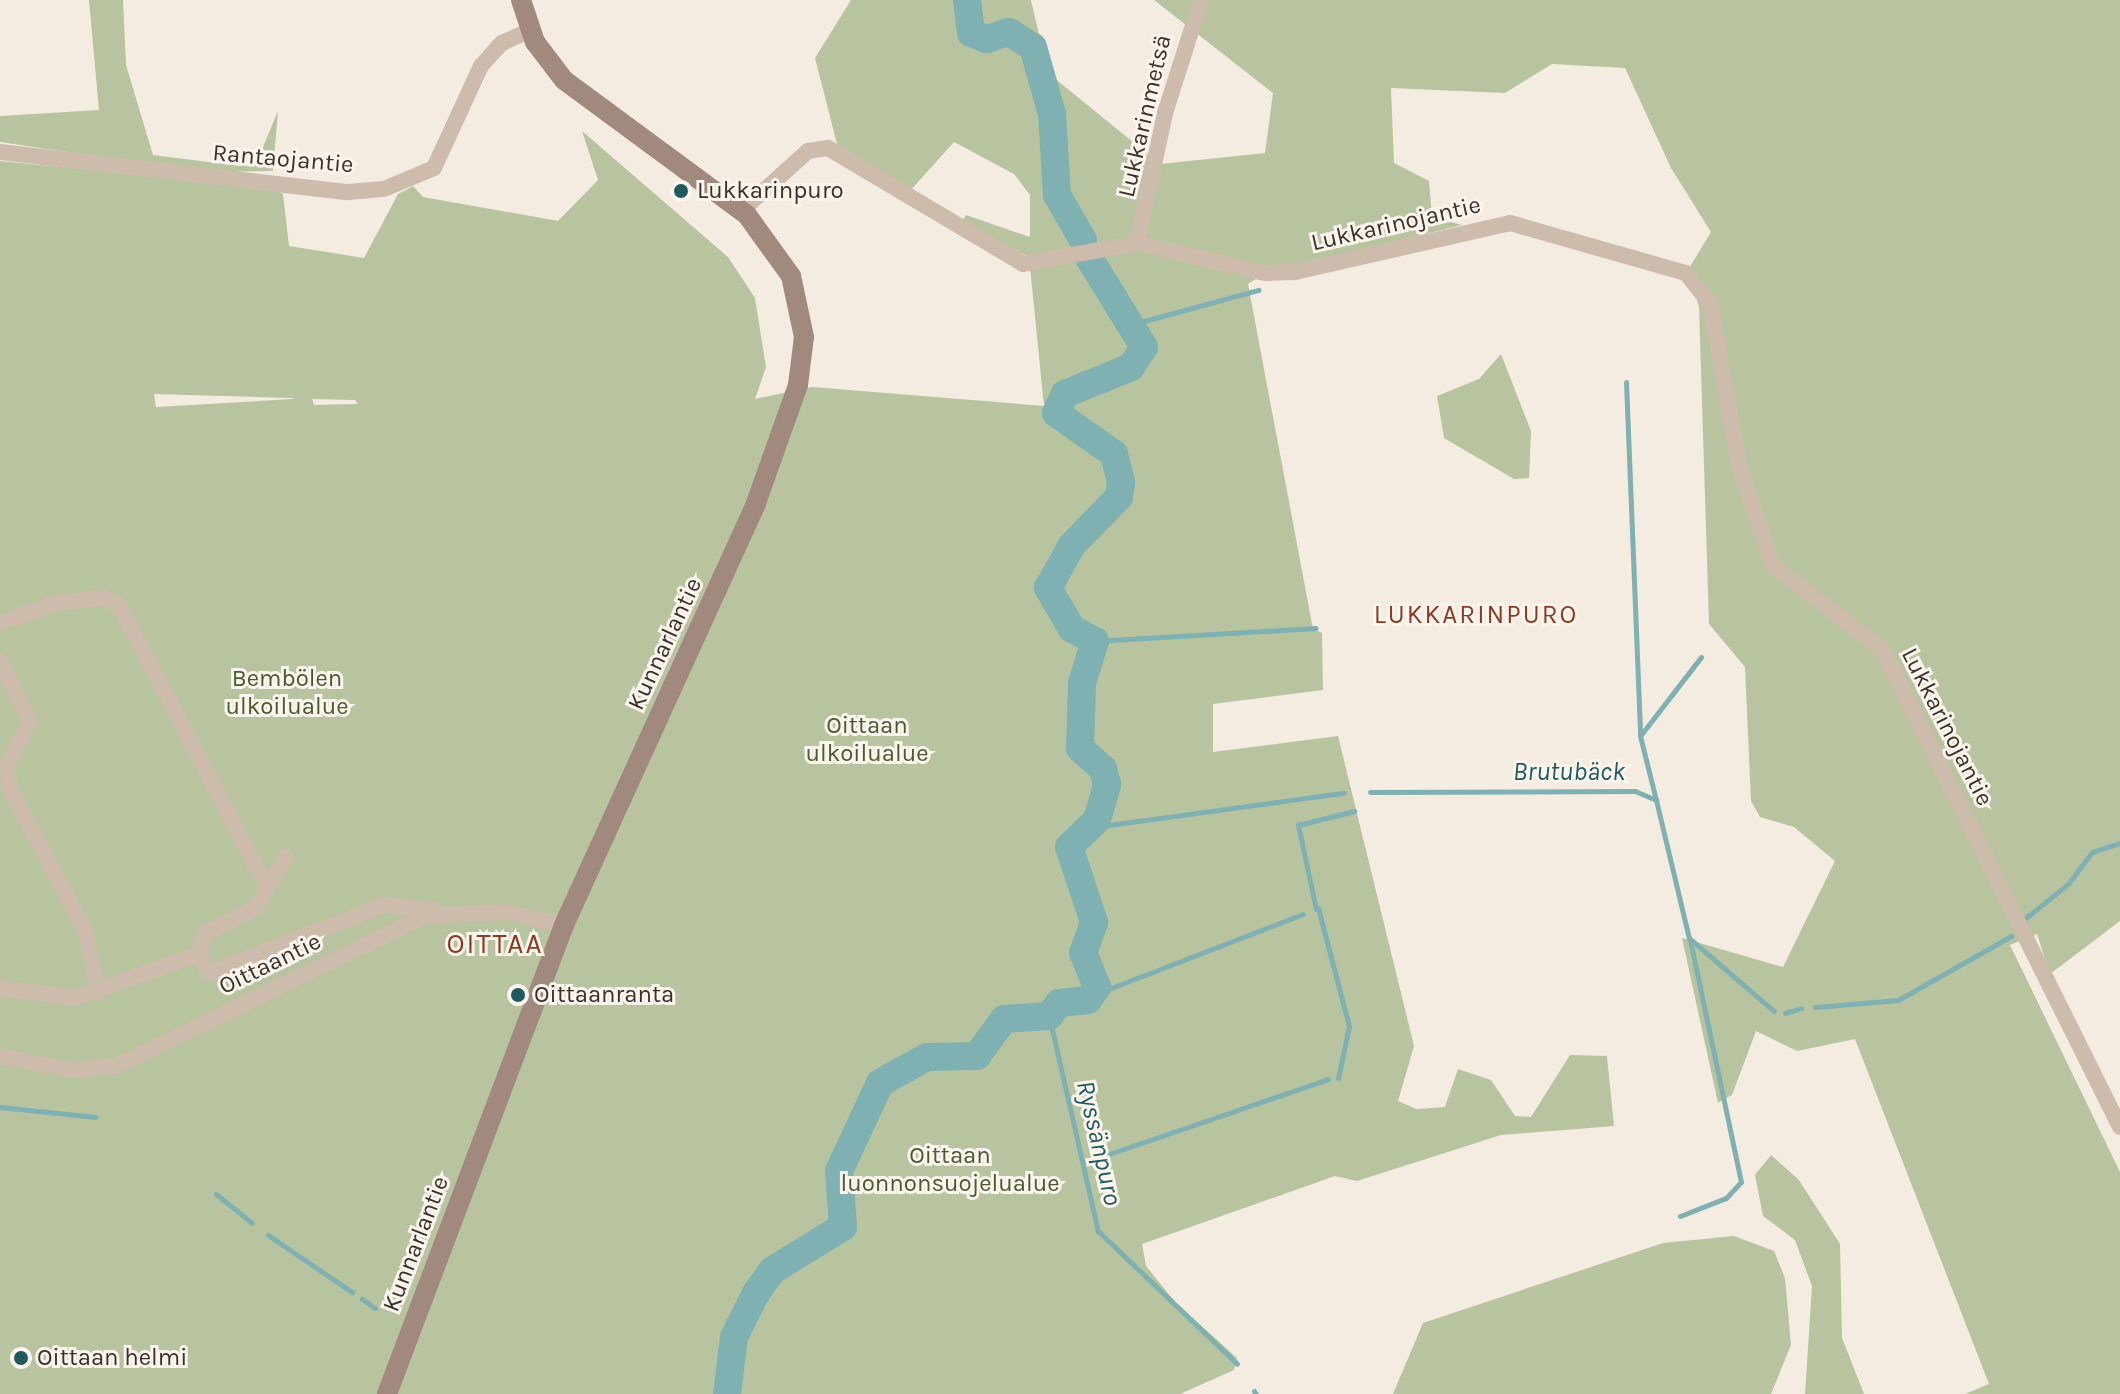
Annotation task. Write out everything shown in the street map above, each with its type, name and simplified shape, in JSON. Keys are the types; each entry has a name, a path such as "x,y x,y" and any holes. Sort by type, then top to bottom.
{"main road":[{"name":"Kunnarlantie","path":"387,1394 564,925 725,578 798,385 802,308 791,276 741,211 600,112 564,80 529,31 521,0"}],"street":[{"name":"Lukkarinmetsä","path":"1137,243 1165,113 1201,0"},
{"name":"Rantaojantie","path":"0,152 348,192 384,189 434,168 481,66 502,43 529,31"},
{"name":"Lukkarinojantie","path":"741,211 808,151 828,148 1023,264 1137,243 1265,273 1295,272 1510,223 1686,273 1711,305 1738,462 1773,566 1882,649 2120,1127"},
{"path":"0,623 53,604 104,597 119,605 266,885"},
{"path":"0,661 30,722 8,764 9,787 84,928 99,992"},
{"path":"286,856 266,885 256,908 205,933 199,954 203,967 220,972 384,905 442,913"},
{"name":"Oittaantie","path":"0,1056 71,1070 117,1066 442,913 506,912 564,925"},
{"path":"0,988 56,998 99,992 199,954"}],"green space":[{"path":"89,0 123,0 126,65 153,155 240,166 258,159 278,111 273,171 202,172 0,142 0,116 99,110"},
{"path":"851,0 1031,0 1048,73 1160,164 1265,153 1273,93 1154,0 2120,0 2120,921 2050,974 2037,934 2010,945 2120,1172 2120,1394 1965,1394 1989,1384 1855,1039 1797,1051 1756,1031 1732,1095 1718,1103 1682,938 1783,967 1835,861 1794,827 1760,817 1751,801 1745,667 1709,624 1699,307 1688,270 1711,232 1671,168 1625,68 1552,64 1505,93 1391,88 1394,163 1429,181 1432,217 1462,225 1296,266 1235,264 1265,273 1248,284 1313,629 1322,633 1323,690 1213,704 1213,752 1338,736 1414,1046 1398,1101 1416,1109 1445,1107 1458,1069 1491,1080 1515,1116 1531,1117 1570,1055 1607,1056 1614,1126 1501,1135 1357,1181 1335,1176 1142,1244 1146,1266 1175,1302 1237,1358 1234,1370 1180,1394 0,1394 0,161 270,187 283,194 289,246 364,258 398,194 413,186 423,197 558,221 598,180 582,131 728,257 755,298 766,367 755,399 812,387 1044,406 1029,257 960,224 966,215 1030,237 1030,195 1014,174 954,142 909,192 837,144 815,58","holes":["154,394 293,398 293,399 156,407","312,399 355,400 358,404 314,405"]},
{"path":"1501,354 1531,431 1529,478 1514,479 1444,438 1437,396 1479,379"},
{"path":"1771,1155 1799,1180 1840,1244 1842,1338 1864,1394 1805,1394 1812,1286 1795,1240 1763,1216 1755,1175"},
{"path":"1734,1236 1774,1251 1785,1278 1791,1345 1771,1394 1393,1394 1423,1323 1663,1243"}],"waterway":[{"path":"967,0 971,33 987,39 1009,32 1033,47 1052,114 1057,195 1083,240"},
{"path":"727,1394 734,1337 756,1293 773,1270 843,1227 839,1171 880,1083 927,1057 977,1056 1004,1019 1049,1016 1059,1003 1088,1000 1097,987 1083,953 1094,922 1069,847 1097,820 1107,784 1103,769 1080,748 1082,683 1095,641 1072,629 1048,588 1072,545 1119,497 1121,482 1114,454 1056,413 1065,394 1131,367 1144,347 1089,258"},
{"path":"1133,324 1258,290"},
{"path":"1626,382 1640,736"},
{"path":"1095,641 1316,628"},
{"path":"1656,800 1640,736 1701,657"},
{"name":"Brutubäck","path":"1370,792 1635,791 1656,800 1689,938 1774,1011"},
{"name":"Brutubäck","path":"1087,828 1344,793"},
{"name":"Brutubäck","path":"1316,909 1298,825 1354,811"},
{"name":"Brutubäck","path":"2022,921 2068,884 2092,852 2120,843"},
{"path":"1318,908 1349,1026 1338,1078"},
{"name":"Brutubäck","path":"1093,995 1303,914"},
{"name":"Brutubäck","path":"1815,1007 1898,1000 2011,936"},
{"path":"1680,1216 1726,1198 1741,1182 1690,941"},
{"name":"Brutubäck","path":"1785,1013 1801,1008"},
{"name":"Ryssänpuro","path":"1049,1016 1098,1231 1237,1364"},
{"path":"1083,1163 1328,1079"},
{"path":"0,1107 95,1117"},
{"path":"216,1194 252,1223"},
{"path":"268,1235 352,1292"},
{"path":"362,1299 375,1308"}],"place":[{"name":"Lukkarinpuro","path":"681,191"},
{"name":"Oittaanranta","path":"518,995"},
{"name":"Oittaan helmi","path":"21,1358"}],"district":[{"name":"LUKKARINPURO","path":"1476,615"},
{"name":"OITTAA","path":"495,944"}],"park label":[{"name":"Bembölen ulkoilualue","path":"287,693"},
{"name":"Oittaan ulkoilualue","path":"867,740"},
{"name":"Oittaan luonnonsuojelualue","path":"950,1170"}]}
